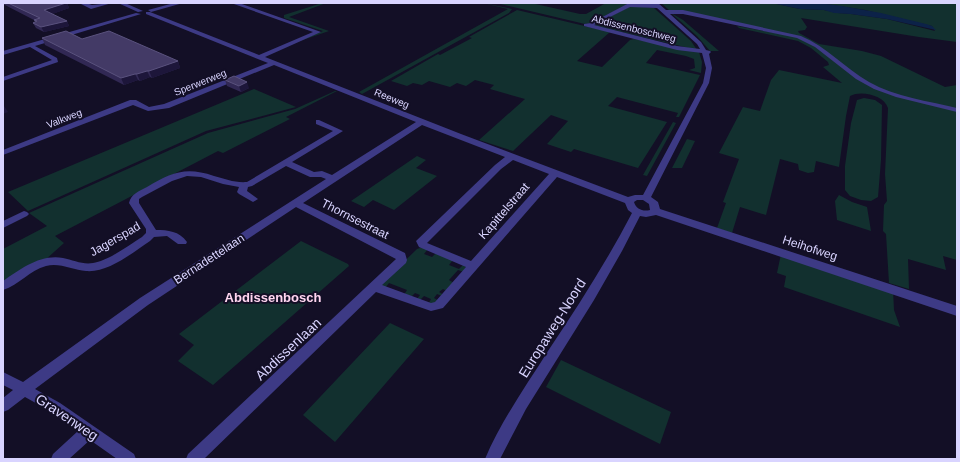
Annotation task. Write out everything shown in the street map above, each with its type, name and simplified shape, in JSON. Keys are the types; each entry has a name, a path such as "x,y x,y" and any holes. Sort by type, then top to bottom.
{"street":[{"path":"82,3 91,7 108,3"},
{"path":"121,3 139,12"},
{"path":"3,53 139,12 150,12 180,3"},
{"path":"234,3 318,32 260,57"},
{"path":"646,198 706,83 708,75 708,52 656,4"},
{"name":"Abdissenboschweg","path":"656,4 629,5 592,24 586,25 677,48 708,52"},
{"name":"Reeweg","path":"150,12 421,122 629,201"},
{"path":"665,12 683,12 799,37 811,42 860,78 878,89 957,110"},
{"path":"3,79 55,62 55,59 30,45"},
{"name":"Sperwerweg","path":"133,102 148,109 161,108 273,63"},
{"name":"Valkweg","path":"3,153 133,102"},
{"path":"253,199 242,192 244,185 286,163 339,130 319,122"},
{"name":"Bernadettelaan","path":"3,406 36,378 188,271 296,203 331,178 421,122"},
{"path":"473,266 423,245 421,243 422,240 498,167 512,156"},
{"path":"286,163 313,175 322,174 331,178"},
{"name":"Jagerspad","path":"151,234 151,229 134,203 135,198 139,195 176,176 186,173 238,185 244,185"},
{"name":"Kapittelstraat","path":"375,287 431,307 437,307 555,173"},
{"path":"638,197 646,198 655,204 655,211 645,214 637,212 631,208 629,201 638,197"},
{"name":"Thornsestraat","path":"296,203 401,256 402,259"},
{"name":"Heihofweg","path":"655,211 957,311"},
{"name":"Europaweg-Noord","path":"492,459 521,405 590,297 617,251 637,212"},
{"path":"3,225 24,214"},
{"name":"Jagerspad","path":"3,286 39,265 49,262 85,267 97,266 146,239 151,234 169,233 182,242"},
{"name":"Abdissenlaan","path":"193,459 375,287 402,259"},
{"name":"Gravenweg","path":"3,378 56,407 128,459"},
{"path":"58,459 89,431"}],"green space":[{"path":"326,3 289,17 329,31 297,42 323,31 284,18 284,15"},
{"path":"483,3 512,9 509,13 362,94 359,92 508,9"},
{"path":"496,3 531,3 580,14 586,14 606,3 626,3 626,5 591,23 585,24"},
{"path":"661,3 772,3 800,9 824,10 887,19 935,31 932,26 865,10 819,3 954,3 957,5 957,42 801,18 807,27 805,30 798,31 819,44 862,51 881,56 945,87 957,85 957,260 943,256 946,270 908,259 909,289 889,283 886,234 883,231 884,205 887,201 885,174 888,108 882,100 866,94 855,94 850,96 839,167 816,161 814,172 808,173 799,170 798,164 780,159 766,215 740,207 732,233 717,228 726,203 723,202 739,159 719,153 743,107 760,111 771,80 779,70 842,83 823,67 829,65 828,62 811,48 798,41 739,28 737,26 797,37 818,45 803,37 669,10"},
{"path":"631,6 654,8 691,41 697,50 593,25"},
{"path":"517,10 610,32 577,61 602,67 630,40 634,39 699,52 702,62 701,73 689,70 695,68 694,59 657,50 646,63 700,75 679,117 676,117 678,113 617,97 608,106 667,122 638,168 574,149 571,152 547,144 568,121 551,115 513,151 479,140 525,99 490,89 494,85 475,80 466,86 457,83 450,87 429,81 422,85 413,83 407,86 391,81 438,54 440,55 472,38 469,37"},
{"path":"671,13 683,20 719,51 710,51 697,36"},
{"path":"254,89 296,107 206,131 28,211 8,192"},
{"path":"337,91 286,117 290,119 223,153 218,151 55,236 64,243 44,261 3,283 3,249 47,226 29,213 208,133 295,109"},
{"path":"864,98 875,100 882,105 881,160 878,197 871,201 861,200 850,196 845,190 845,166 851,123 857,100"},
{"path":"673,122 676,123 647,176 643,175"},
{"path":"687,139 695,141 682,168 672,168"},
{"path":"417,156 426,160 416,168 437,176 394,210 373,200 364,207 351,201"},
{"path":"839,195 852,202 867,207 871,231 837,220 835,201"},
{"path":"301,241 348,264 349,266 213,385 178,361 194,345 179,334"},
{"path":"423,247 428,249 424,254 432,257 436,253 453,260 449,265 459,269 463,265 467,268 464,272 458,270 449,280 454,283 447,291 443,289 439,292 444,295 442,296 437,294 434,298 439,301 437,303 429,303 431,299 424,296 420,300 417,299 420,295 415,293 411,297 404,295 407,290 389,283 385,288 382,287 382,283 417,249"},
{"path":"781,254 893,290 894,310 900,327 784,287 786,276 777,273"},
{"path":"390,323 424,339 335,442 303,415"},
{"path":"561,360 671,412 660,444 546,387"}],"water":[{"path":"772,3 819,3 842,6 881,13 926,24 932,26 936,30 887,19 834,13 824,10 800,9"}],"building":[{"path":"8,3 66,3 44,10 67,21 41,27 33,23 37,21 34,20 40,18"},
{"path":"66,31 82,39 109,31 178,61 149,71 121,78 42,38"},
{"path":"234,76 247,82 239,86 225,80"}],"district":[{"name":"Abdissenbosch","path":"273,297"}]}
